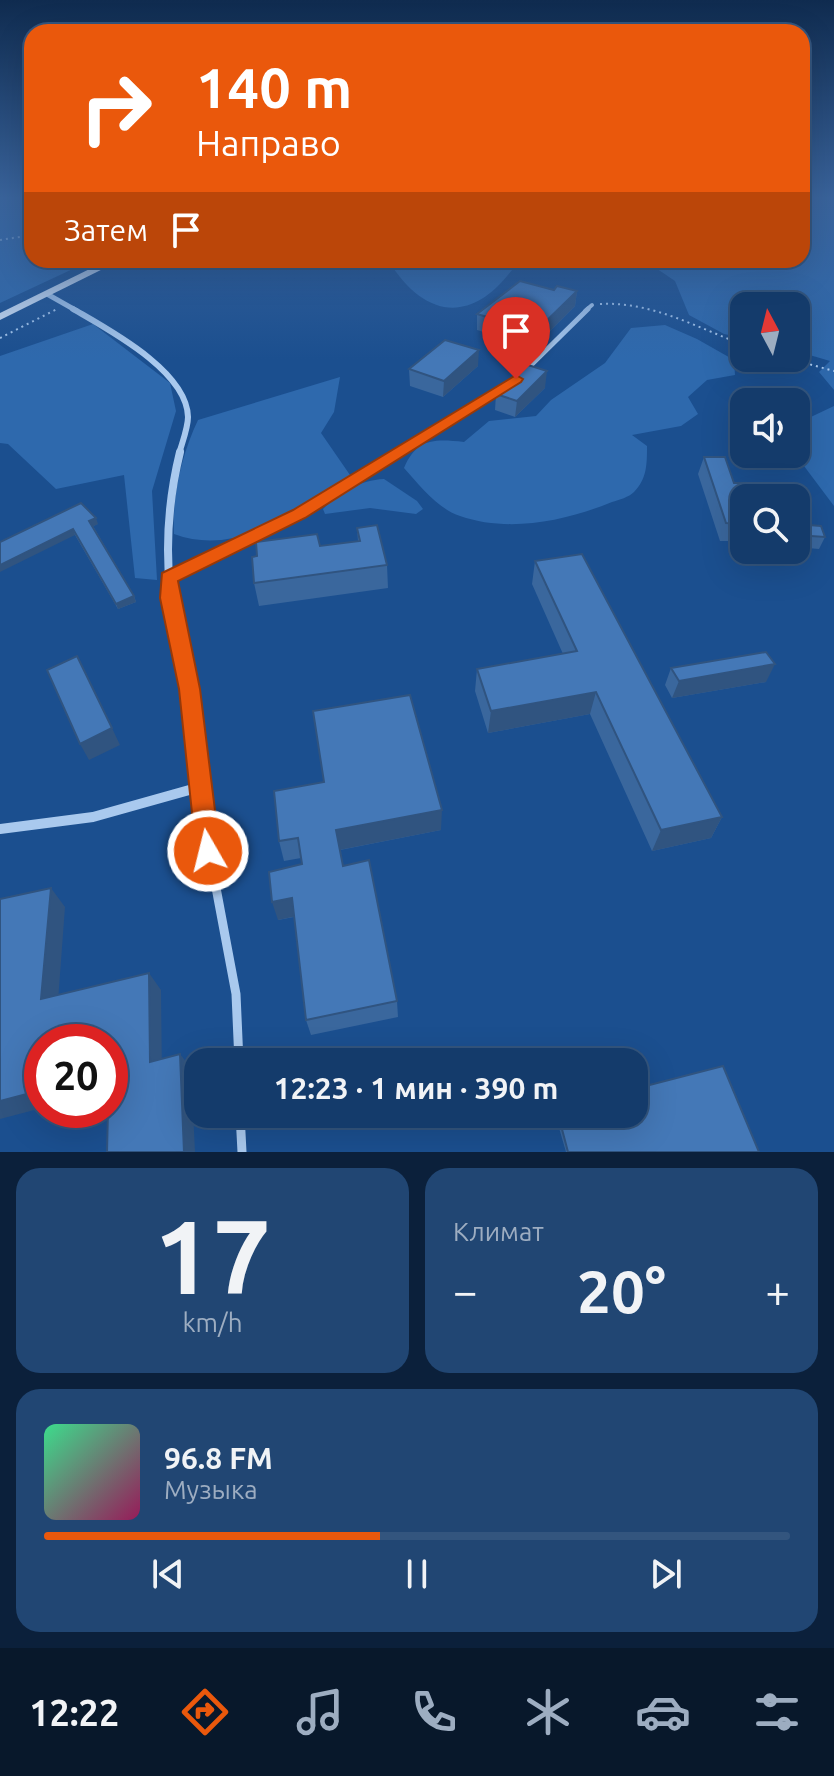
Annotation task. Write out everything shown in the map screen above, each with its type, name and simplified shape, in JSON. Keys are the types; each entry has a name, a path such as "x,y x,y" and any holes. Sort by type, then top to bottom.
{"street":[{"path":"0,317 100,268"},
{"path":"47,294 112,332 163,370 180,389 188,417 177,462 166,540 169,598 189,689 204,826"},
{"path":"0,829 93,817 200,787"}],"lane":[{"path":"516,379 592,305"},
{"path":"168,578 299,514 508,385"},
{"path":"204,826 236,994 238,1048"},
{"path":"241,1128 242,1152"}],"path":[{"path":"592,305 605,302 648,308 730,340"},
{"path":"810,364 834,371"}],"shaded area":[{"path":"0,252 24,252 24,268 75,268 0,303"},
{"path":"810,252 834,252 834,390 819,372 830,361 810,355 810,292 730,292 730,335 689,315 675,281 656,268 810,268"},
{"path":"394,268 512,270 480,300 464,306 447,307 432,303 402,279"},
{"path":"93,324 170,383 176,411 152,491 157,580 135,578 124,475 56,489 8,444 0,443 0,356"},
{"path":"665,325 697,339 730,358 730,372 735,372 735,375 707,380 688,397 698,414 681,426 632,435 647,446 642,482 634,492 575,515 537,522 498,524 452,513 429,496 404,468 415,451 428,443 464,442 489,421 536,416 551,400 605,363 631,328"},
{"path":"340,377 334,412 321,433 350,475 289,515 245,535 222,540 198,540 174,534 179,475 198,420"},
{"path":"834,406 834,506 806,468 810,468 810,417"},
{"path":"384,479 417,501 423,509 416,514 370,508 325,514 323,509 344,492 359,484"}],"building":[{"path":"520,281 554,290 557,286 577,291 536,331 477,314"},
{"path":"445,340 479,350 444,381 409,369"},
{"path":"528,365 547,371 517,401 496,394"},
{"path":"704,457 725,457 734,483 754,484 730,484 730,523 726,523"},
{"path":"81,503 96,518 89,521 134,596 116,604 73,529 0,565 0,542"},
{"path":"377,525 387,565 254,583 252,557 257,556 256,542 317,534 320,546 360,541 357,528"},
{"path":"810,525 821,526 825,537 810,536"},
{"path":"582,554 722,817 661,830 596,692 491,711 477,669 577,651 535,561"},
{"path":"766,652 775,664 679,681 671,668"},
{"path":"77,656 112,728 80,744 47,670"},
{"path":"410,695 442,810 336,830 343,866 369,860 397,1001 306,1020 292,898 272,902 269,872 302,864 298,838 279,841 274,791 324,782 313,711"},
{"path":"51,888 41,999 149,973 150,1062 180,1054 184,1152 107,1152 108,1128 128,1128 128,1024 24,1024 24,1095 0,1101 0,899"},
{"path":"723,1066 759,1152 568,1152 562,1128 648,1128 648,1085"}],"route":[{"path":"208,851 189,689 169,598 168,578 299,514 516,379"}]}
